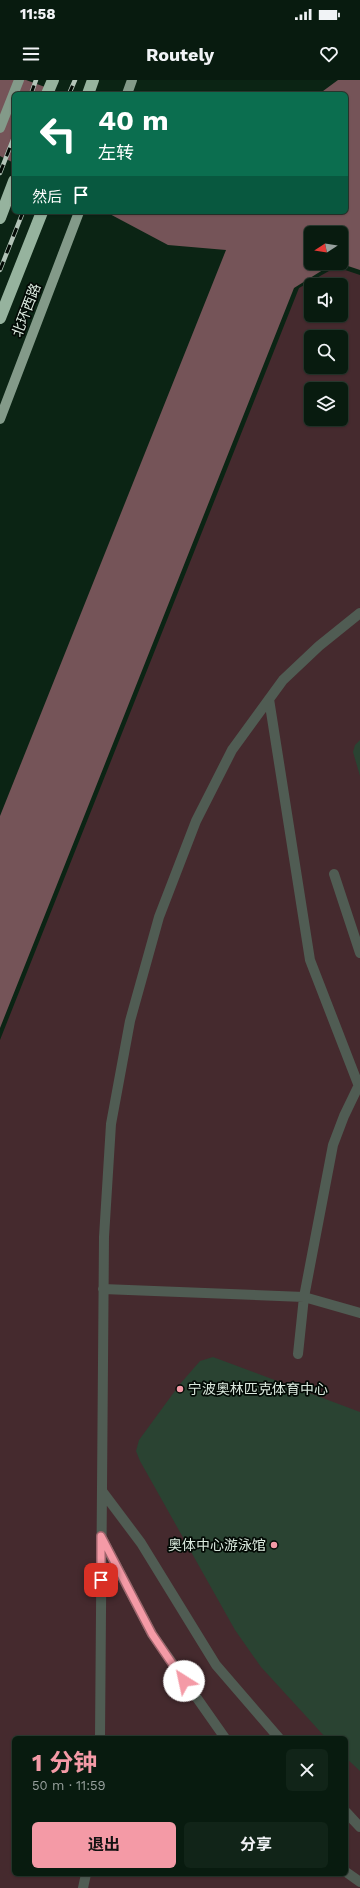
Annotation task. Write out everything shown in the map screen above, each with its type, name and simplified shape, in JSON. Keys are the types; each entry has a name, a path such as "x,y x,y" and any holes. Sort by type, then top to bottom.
{"highway":[{"path":"49,92 53,80"},
{"path":"89,92 93,80"},
{"path":"0,218 12,187"},
{"path":"0,318 41,214"}],"main road":[{"path":"14,92 19,80"},
{"path":"128,92 132,80"},
{"path":"0,128 12,98"},
{"name":"北环西路","path":"0,419 57,266 78,214"}],"street":[{"path":"100,1736 104,1237 111,1124 130,1021 159,917 196,821 228,757 283,680 319,646 360,613"},
{"path":"269,699 310,960 359,1088 344,1116 333,1145 304,1297 298,1354"},
{"path":"334,874 360,953"},
{"path":"103,1289 304,1297 360,1313"},
{"path":"102,1490 141,1543 216,1665 277,1736"},
{"path":"101,1536 152,1634 224,1736"},
{"path":"348,1814 360,1827"},
{"path":"348,1873 360,1882"},
{"path":"83,1888 86,1876"}],"shaded area":[{"path":"0,80 26,80 59,92 12,92 12,162 0,156"},
{"path":"338,80 360,80 360,270 348,266 348,226 304,226 304,270 323,270 310,278 304,278 304,282 294,288 0,1028 0,816 226,250 168,245 110,214 348,214 348,92 322,92"},
{"name":"宁波奥林匹克体育中心","path":"331,270 345,270 360,275 360,1888 0,1888 0,1040 299,288 304,285 304,322 348,322 348,278 317,278"}],"building":[{"path":"360,740 360,776 353,752 355,745"},
{"name":"奥体中心游泳馆","path":"213,1357 360,1412 360,1771 348,1760 348,1736 324,1736 261,1667 235,1630 140,1461 136,1451 139,1440 180,1384 200,1361"}],"railway":[{"path":"32,92 36,80"},
{"path":"70,92 75,80"},
{"path":"0,173 12,142"},
{"path":"0,270 22,214"}],"place":[{"name":"宁波奥林匹克体育中心","path":"180,1389"},
{"name":"奥体中心游泳馆","path":"274,1545"}],"route":[{"path":"101,1580 101,1536 152,1634 184,1681"}]}
